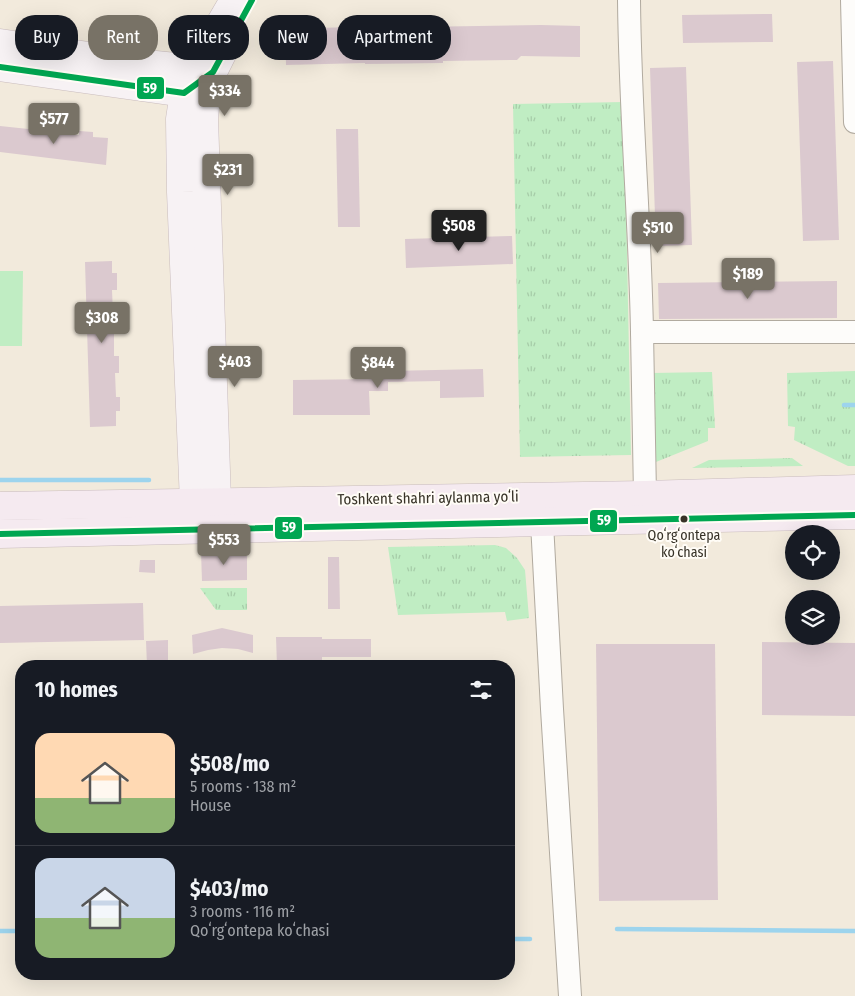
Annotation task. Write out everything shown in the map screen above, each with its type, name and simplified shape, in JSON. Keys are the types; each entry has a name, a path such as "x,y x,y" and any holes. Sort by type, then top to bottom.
{"highway":[{"name":"Toshkent shahri aylanma yoʻli","path":"0,506 855,490"},
{"name":"Toshkent shahri aylanma yoʻli","path":"0,534 855,515"}],"main road":[{"path":"205,502 181,192 180,119 234,0"},
{"path":"197,78 226,46 252,0"},
{"path":"0,42 136,63 197,78 206,96 204,119 206,530"},
{"path":"0,67 197,78"}],"street":[{"path":"629,0 630,64 642,332 645,495"},
{"path":"852,0 855,122"},
{"path":"642,332 855,332"},
{"path":"542,523 570,996"}],"green space":[{"path":"624,102 631,455 520,457 513,104"},
{"path":"0,271 23,271 22,346 0,346"},
{"path":"855,371 855,466 848,466 794,440 795,427 788,426 787,373"},
{"path":"712,372 715,428 708,428 708,441 651,464 651,373"},
{"path":"792,458 803,466 692,468 709,460"},
{"path":"495,545 506,548 517,558 525,570 529,618 507,621 505,612 398,615 388,547"},
{"path":"200,588 247,588 247,610 216,610"}],"building":[{"path":"772,14 773,42 683,43 682,15"},
{"path":"451,26 580,26 580,57 521,56 517,60 443,61 443,63 286,65 286,60 327,60 327,28 337,27 337,60 451,60"},
{"path":"833,61 839,240 803,241 797,62"},
{"path":"686,67 692,245 656,246 650,68"},
{"path":"0,126 38,130 39,126 56,128 55,132 79,135 79,131 93,132 93,137 108,138 106,165 0,152"},
{"path":"336,129 358,129 360,227 338,227"},
{"path":"512,236 513,264 406,268 405,239"},
{"path":"112,261 112,273 117,273 117,290 112,290 113,314 117,314 118,328 114,328 114,356 119,356 119,373 115,373 116,397 120,397 120,411 116,411 116,426 90,427 85,262"},
{"path":"837,281 837,318 659,319 658,283"},
{"path":"377,354 387,354 388,371 483,369 484,397 440,398 440,381 388,382 388,391 369,391 370,415 293,415 293,380 377,379"},
{"path":"247,551 247,580 202,581 201,552"},
{"path":"328,557 339,557 340,609 328,609"},
{"path":"140,560 155,560 155,573 139,572"},
{"path":"143,603 144,640 0,643 0,606"},
{"path":"222,628 253,635 253,653 238,649 222,648 193,654 192,635"},
{"path":"276,637 371,639 371,657 322,657 322,660 277,660"},
{"path":"168,640 168,660 147,660 146,641"},
{"path":"762,642 785,642 785,645 840,645 840,643 855,643 855,716 762,715"},
{"path":"596,644 715,644 718,900 599,901"}],"waterway":[{"path":"844,405 855,405"},
{"path":"0,480 149,480"},
{"path":"617,929 855,931"},
{"path":"0,931 15,931"},
{"path":"515,939 530,939"}],"transit line":[{"name":"59","path":"0,67 184,93 213,72 252,0"},
{"name":"59","path":"0,534 855,515"}],"place":[{"name":"Qoʻrgʻontepa koʻchasi","path":"684,519"}]}
